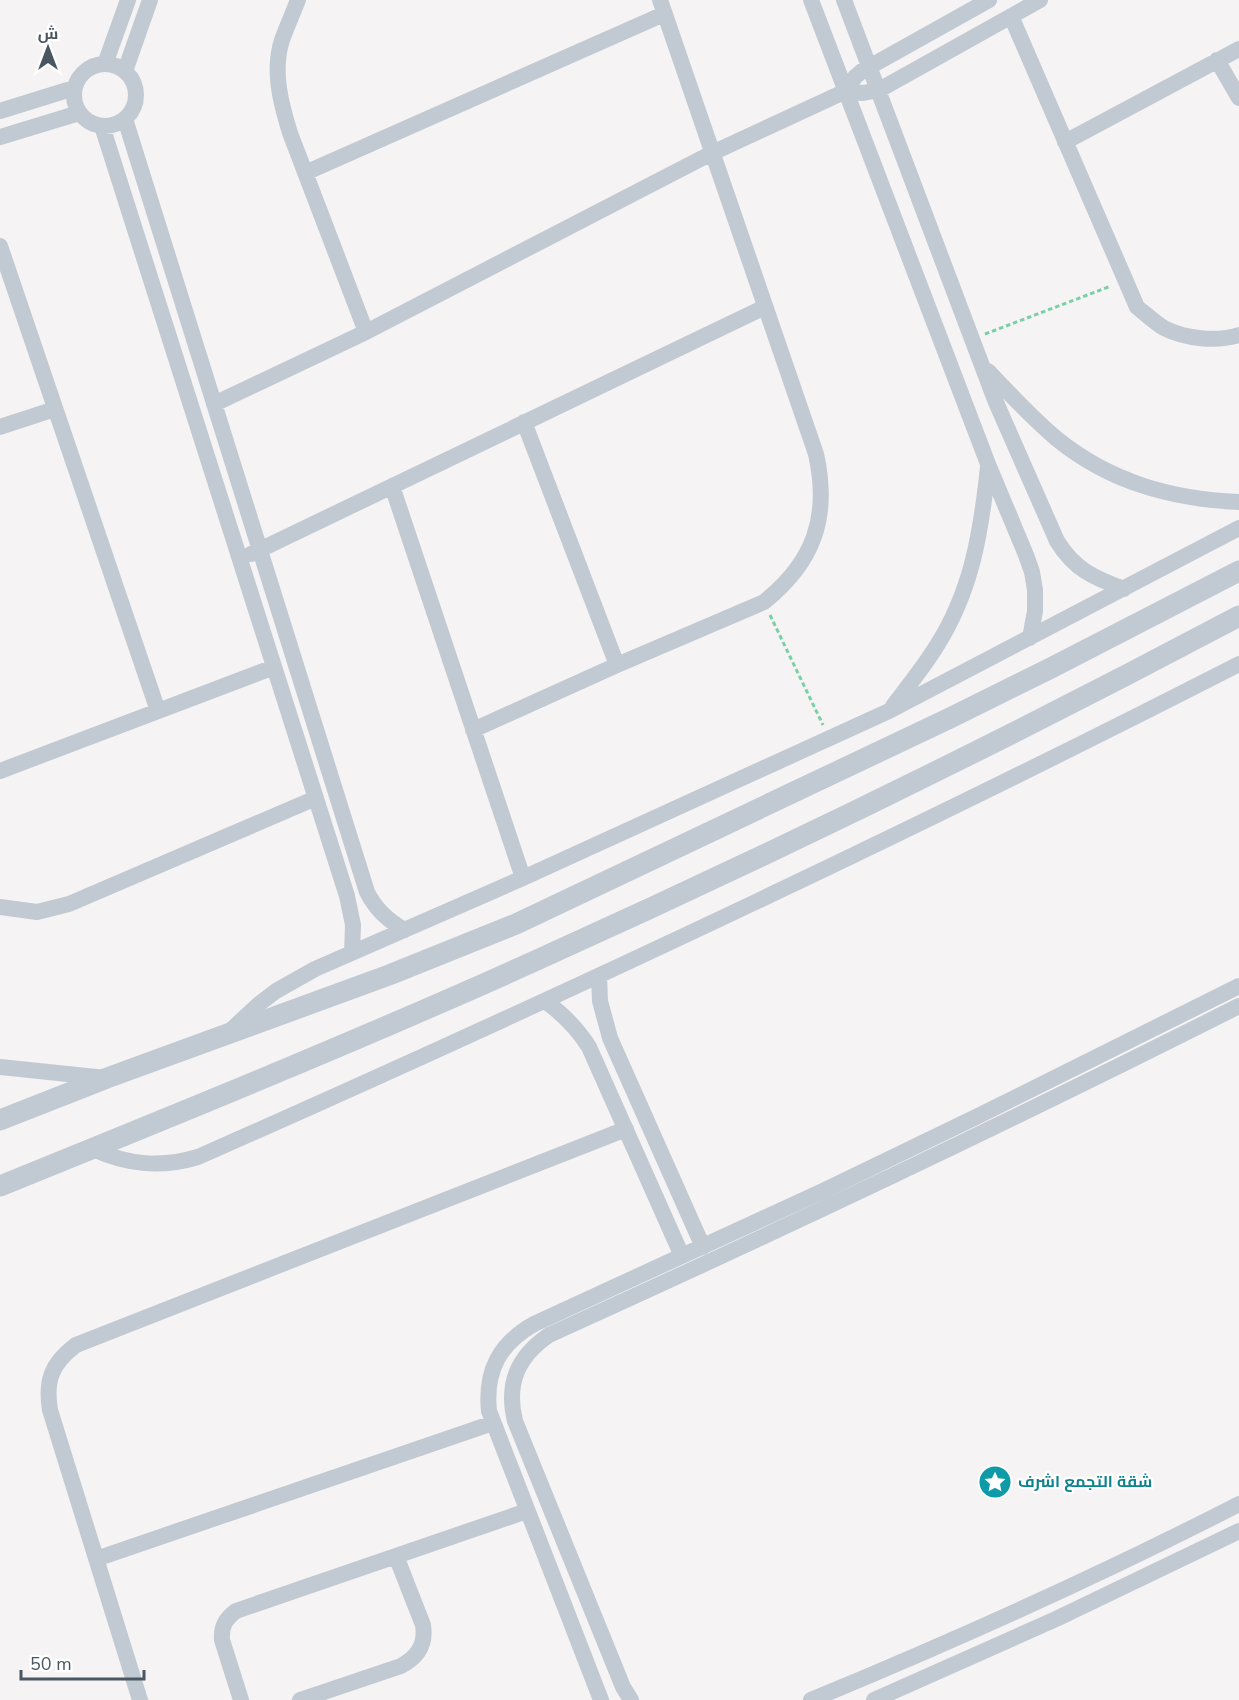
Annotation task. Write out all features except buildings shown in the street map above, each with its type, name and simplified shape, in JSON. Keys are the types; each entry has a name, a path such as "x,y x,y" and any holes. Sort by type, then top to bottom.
{"street":[{"path":"105,64 128,0"},
{"path":"125,71 150,0"},
{"path":"298,0 281,42 278,73 280,104 366,332"},
{"path":"812,0 988,464 1032,572 1035,611 1030,638"},
{"path":"844,0 982,365 1057,541 1068,557 1083,570 1097,579 1124,589"},
{"path":"846,91 855,77 870,66 989,0"},
{"path":"214,404 366,332 712,153 846,91 862,93 879,90 1040,0"},
{"path":"305,173 662,7 816,454 821,474 820,516 806,556 781,589 764,602 473,730"},
{"path":"1011,16 1137,308 1164,328 1195,338 1228,338 1239,335"},
{"path":"1065,142 1239,49"},
{"path":"1217,60 1239,98"},
{"path":"105,64 125,71 135,86 135,104 131,112 118,123 102,126 89,122 79,113 74,101 74,88 82,73 97,65 105,64"},
{"path":"0,111 74,88"},
{"path":"0,137 79,113"},
{"path":"125,119 367,892 385,917 405,930"},
{"path":"102,126 351,911 352,953"},
{"path":"0,246 4,275 55,410 158,711"},
{"path":"240,559 765,307"},
{"path":"982,365 1057,439 1074,452 1111,473 1171,495 1239,502"},
{"path":"0,427 55,410"},
{"path":"524,422 617,665"},
{"path":"889,711 938,645 962,595 972,569 978,543 988,464"},
{"path":"392,486 524,878"},
{"path":"227,1034 276,991 315,969 524,878 889,711 1239,528"},
{"path":"0,1120 107,1078 389,975 505,928 950,718 1239,571"},
{"path":"0,1186 201,1105 402,1020 667,901 943,768 1239,616"},
{"path":"93,1149 137,1163 168,1164 198,1157 599,976 978,795 1239,664"},
{"path":"0,771 274,667"},
{"path":"0,907 37,912 69,904 316,798"},
{"path":"599,976 600,1001 606,1026 630,1085 703,1246"},
{"path":"631,1700 623,1687 515,1422 512,1403 513,1384 516,1372 525,1356 538,1342 549,1335 679,1264 703,1246 974,1118 1239,986"},
{"path":"545,1001 566,1017 583,1038 594,1058 626,1129 679,1264"},
{"path":"599,1700 493,1423 488,1397 492,1371 503,1348 512,1338 534,1324 981,1134 1239,1006"},
{"path":"583,1038 606,1026"},
{"path":"0,1067 107,1078"},
{"path":"610,1095 630,1085"},
{"path":"140,1700 50,1410 49,1380 64,1354 76,1345 626,1129"},
{"path":"96,1559 493,1423"},
{"path":"818,1699 1046,1598 1232,1508 1238,1532 1056,1619 873,1700"},
{"path":"241,1700 222,1640 223,1627 230,1615 527,1511"},
{"path":"300,1700 401,1666 416,1657 423,1641 423,1625 396,1556"}],"path":[{"path":"972,338 1125,281"},
{"path":"764,602 829,738"}],"place":[{"name":"شقة التجمع اشرف","path":"995,1482"}]}
